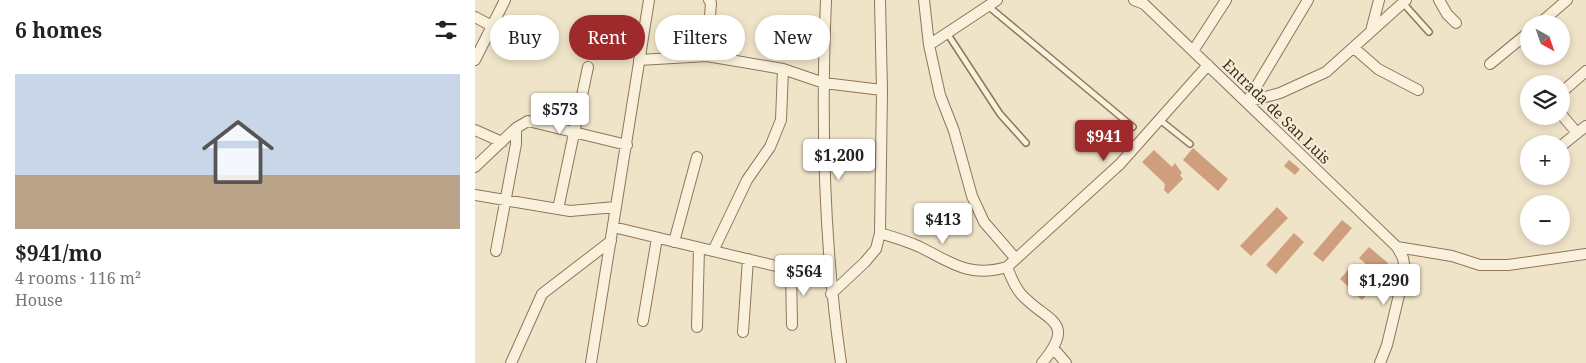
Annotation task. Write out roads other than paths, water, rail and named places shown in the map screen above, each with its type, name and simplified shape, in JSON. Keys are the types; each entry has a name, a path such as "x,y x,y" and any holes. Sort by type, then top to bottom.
{"street":[{"path":"498,15 505,0"},
{"path":"645,24 649,0"},
{"path":"826,0 823,83 830,279 841,363"},
{"path":"831,294 876,249 879,233 882,90 880,0"},
{"path":"924,0 929,45 940,95 979,213 1016,259"},
{"name":"Entrada de San Luis","path":"1134,0 1145,2 1193,51 1397,247"},
{"path":"1193,51 1226,0"},
{"path":"1247,102 1308,0"},
{"path":"1371,31 1379,0"},
{"path":"1439,0 1447,14 1456,23"},
{"path":"1550,15 1567,0"},
{"path":"711,15 712,1"},
{"path":"1247,102 1280,93 1326,72 1404,2"},
{"path":"929,45 992,3"},
{"path":"475,17 490,25"},
{"path":"475,60 490,30"},
{"path":"1490,64 1520,39"},
{"path":"1354,48 1378,68 1418,90"},
{"path":"591,363 639,60"},
{"path":"732,60 783,68 823,83 882,90"},
{"path":"879,233 919,246 949,263 972,272 991,272 1007,267 1120,164 1208,65"},
{"path":"558,209 588,67"},
{"path":"713,251 747,180 770,147 781,120 783,68"},
{"path":"1570,85 1586,71"},
{"path":"475,167 516,128 528,121 627,145"},
{"path":"1570,125 1577,134"},
{"path":"1570,139 1586,126"},
{"path":"496,251 506,202 516,128"},
{"path":"475,130 502,142"},
{"path":"674,242 697,157"},
{"path":"475,195 506,202 570,211 616,207"},
{"path":"613,227 830,279"},
{"path":"643,321 657,238"},
{"path":"511,363 543,294 611,241"},
{"path":"1397,247 1452,256 1480,265 1508,265 1586,254"},
{"path":"1380,363 1387,345 1405,270 1403,258 1397,247"},
{"path":"697,327 699,248"},
{"path":"743,332 747,260"},
{"path":"1007,267 1013,283 1022,296 1053,320 1058,330 1054,349 1042,363"},
{"path":"791,270 792,325"},
{"path":"1054,349 1066,363"}],"lane":[{"path":"1404,2 1429,32"},
{"path":"992,3 1133,127"},
{"path":"947,33 1000,114 1026,143"},
{"path":"1160,120 1190,144"}]}
